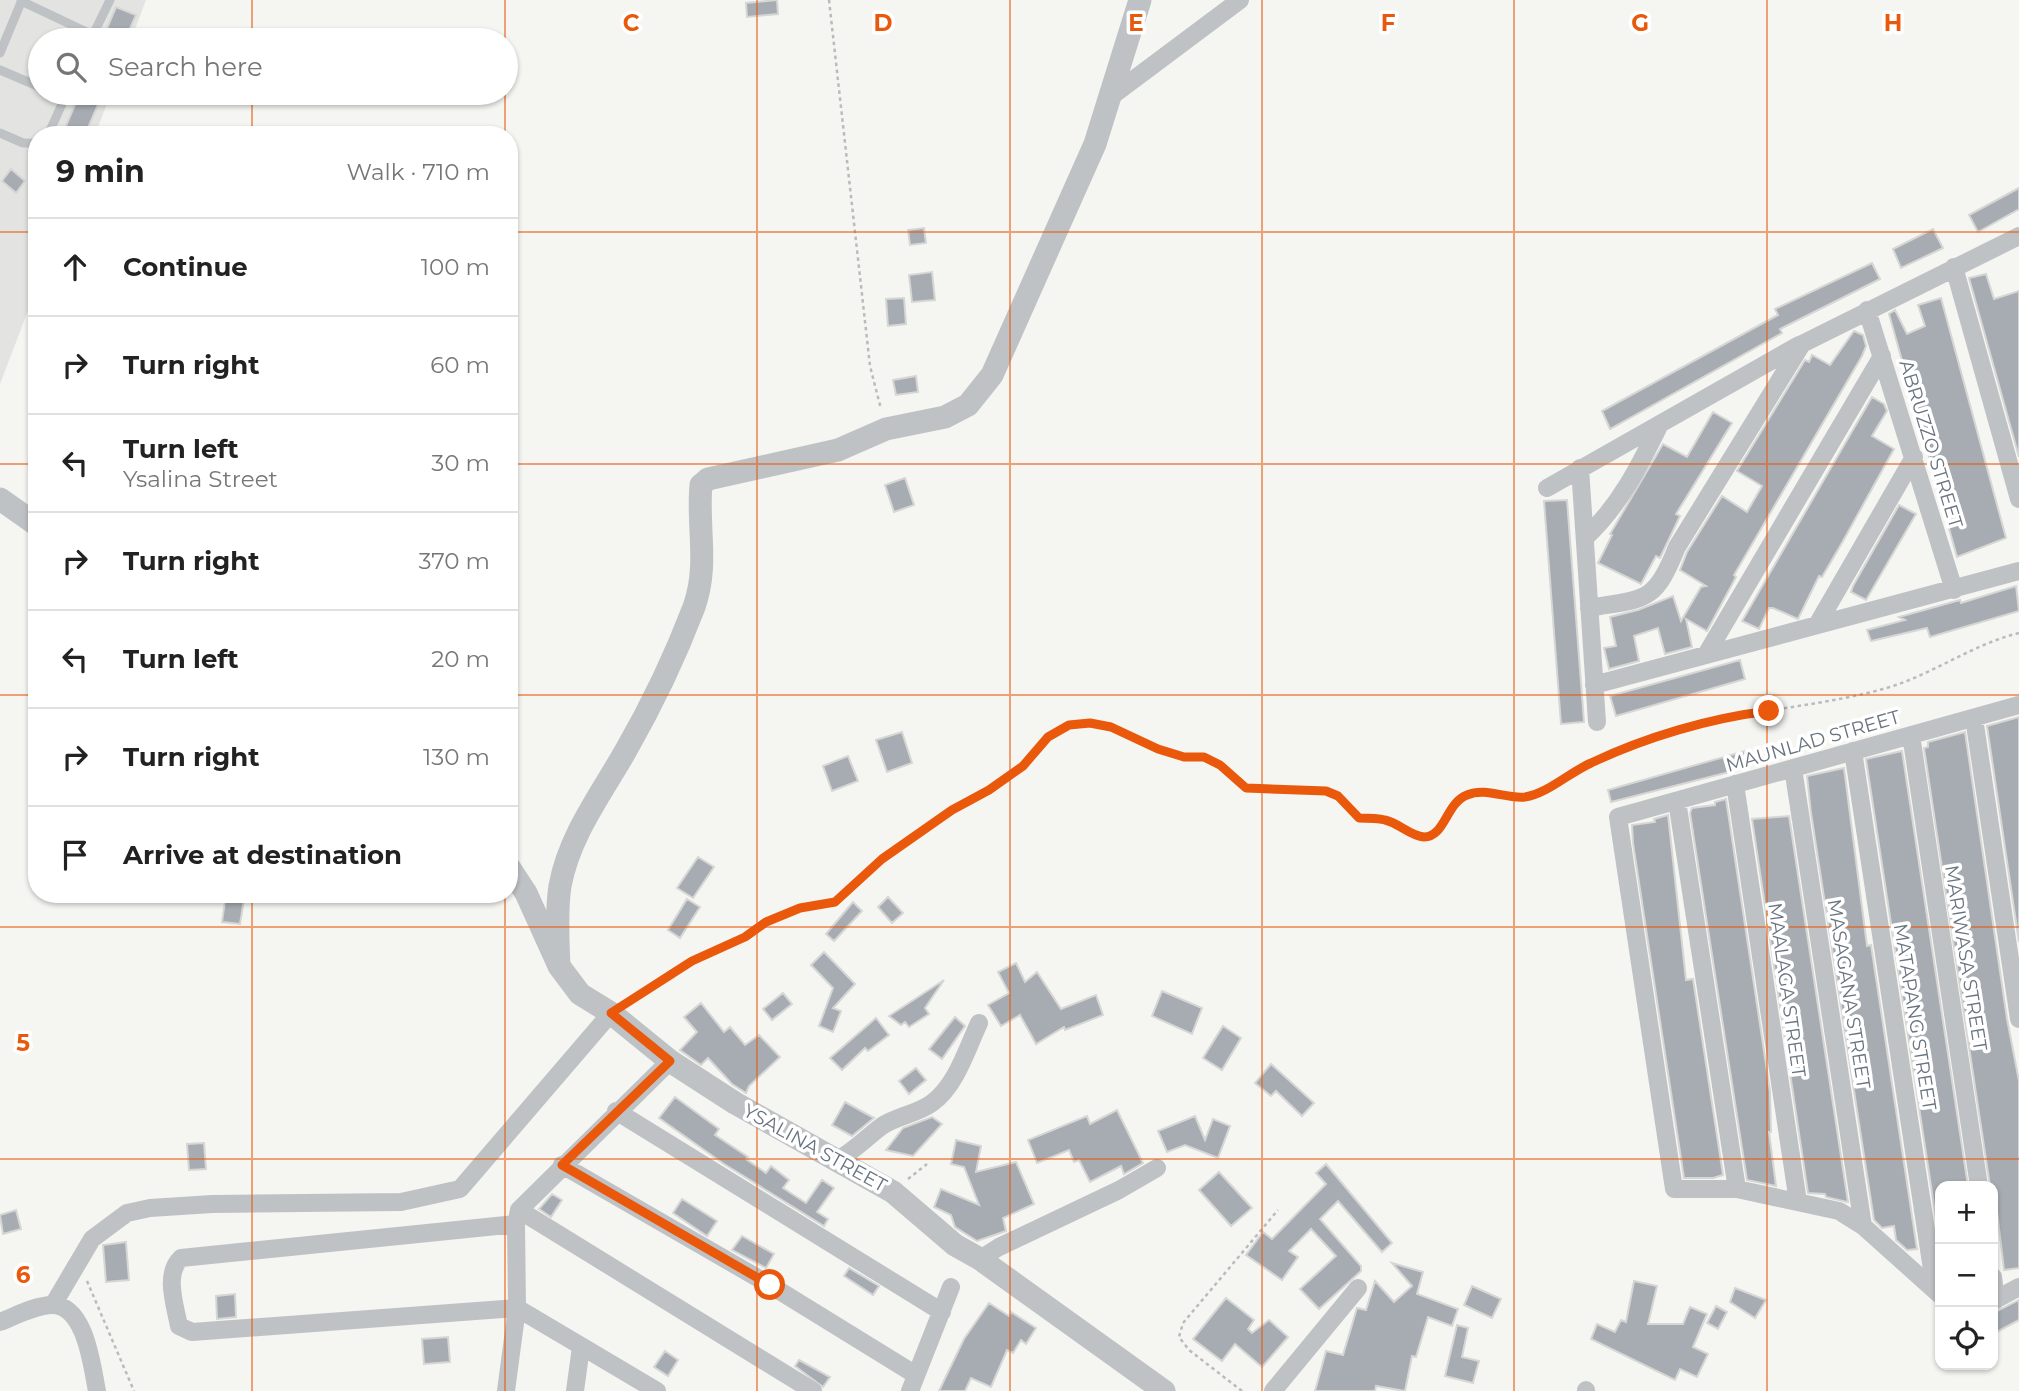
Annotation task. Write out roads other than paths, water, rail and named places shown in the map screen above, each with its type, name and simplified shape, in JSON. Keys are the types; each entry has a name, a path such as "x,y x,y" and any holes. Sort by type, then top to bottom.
{"street":[{"path":"559,966 560,886 569,854 581,825 654,701 694,606 703,574 704,551 698,510 701,485 708,479 739,470 838,450 886,429 945,417 957,412 981,393 992,375 1095,144 1113,95 1140,0"},
{"path":"1113,95 1240,0"},
{"path":"1547,488 1802,344 2019,237"},
{"path":"1954,267 2019,499"},
{"name":"ABRUZZO STREET","path":"1867,310 1954,590"},
{"path":"1589,608 1645,598 1655,591 1666,575 1678,547 1802,344"},
{"path":"1707,653 1882,356"},
{"path":"1585,538 1620,499 1637,472 1660,424"},
{"path":"1817,625 1913,457"},
{"path":"1580,468 1597,722"},
{"path":"0,499 28,519"},
{"path":"1594,685 2019,572"},
{"name":"MAUNLAD STREET","path":"1737,1189 1674,1189 1618,817 2019,705"},
{"path":"1974,718 2019,1019"},
{"name":"MARIWASA STREET","path":"1912,735 1978,1181"},
{"name":"MATAPANG STREET","path":"1853,751 1935,1273"},
{"name":"MASAGANA STREET","path":"1793,768 1863,1226"},
{"name":"MAALAGA STREET","path":"1735,784 1798,1202"},
{"path":"1677,801 1737,1189 1839,1211 1863,1226 1935,1289"},
{"name":"YSALINA STREET","path":"518,881 559,966 580,995 611,1013 670,1061 735,1103 839,1159 893,1192 955,1245 981,1259 1164,1391"},
{"path":"53,1305 92,1239 127,1213 150,1208 401,1202 460,1189 611,1013"},
{"path":"839,1159 859,1147 883,1126 932,1103 947,1087 979,1023"},
{"path":"506,1391 517,1308 517,1217 562,1165 670,1061"},
{"path":"616,1111 942,1312"},
{"path":"562,1165 770,1285 913,1383 951,1287"},
{"path":"981,1259 999,1247 1119,1190 1157,1168"},
{"path":"657,1391 517,1308 192,1332 179,1326 173,1265 181,1258 197,1255 517,1217 813,1391"},
{"path":"1998,1298 2019,1287"},
{"path":"1273,1391 1358,1288"},
{"path":"0,1322 53,1305 68,1311 83,1332 97,1391"},
{"path":"575,1391 581,1347"}],"lane":[{"path":"0,53 22,0 74,28"},
{"path":"97,28 110,0"},
{"path":"0,70 28,82"},
{"path":"52,126 61,105"},
{"path":"0,133 28,143"}]}
